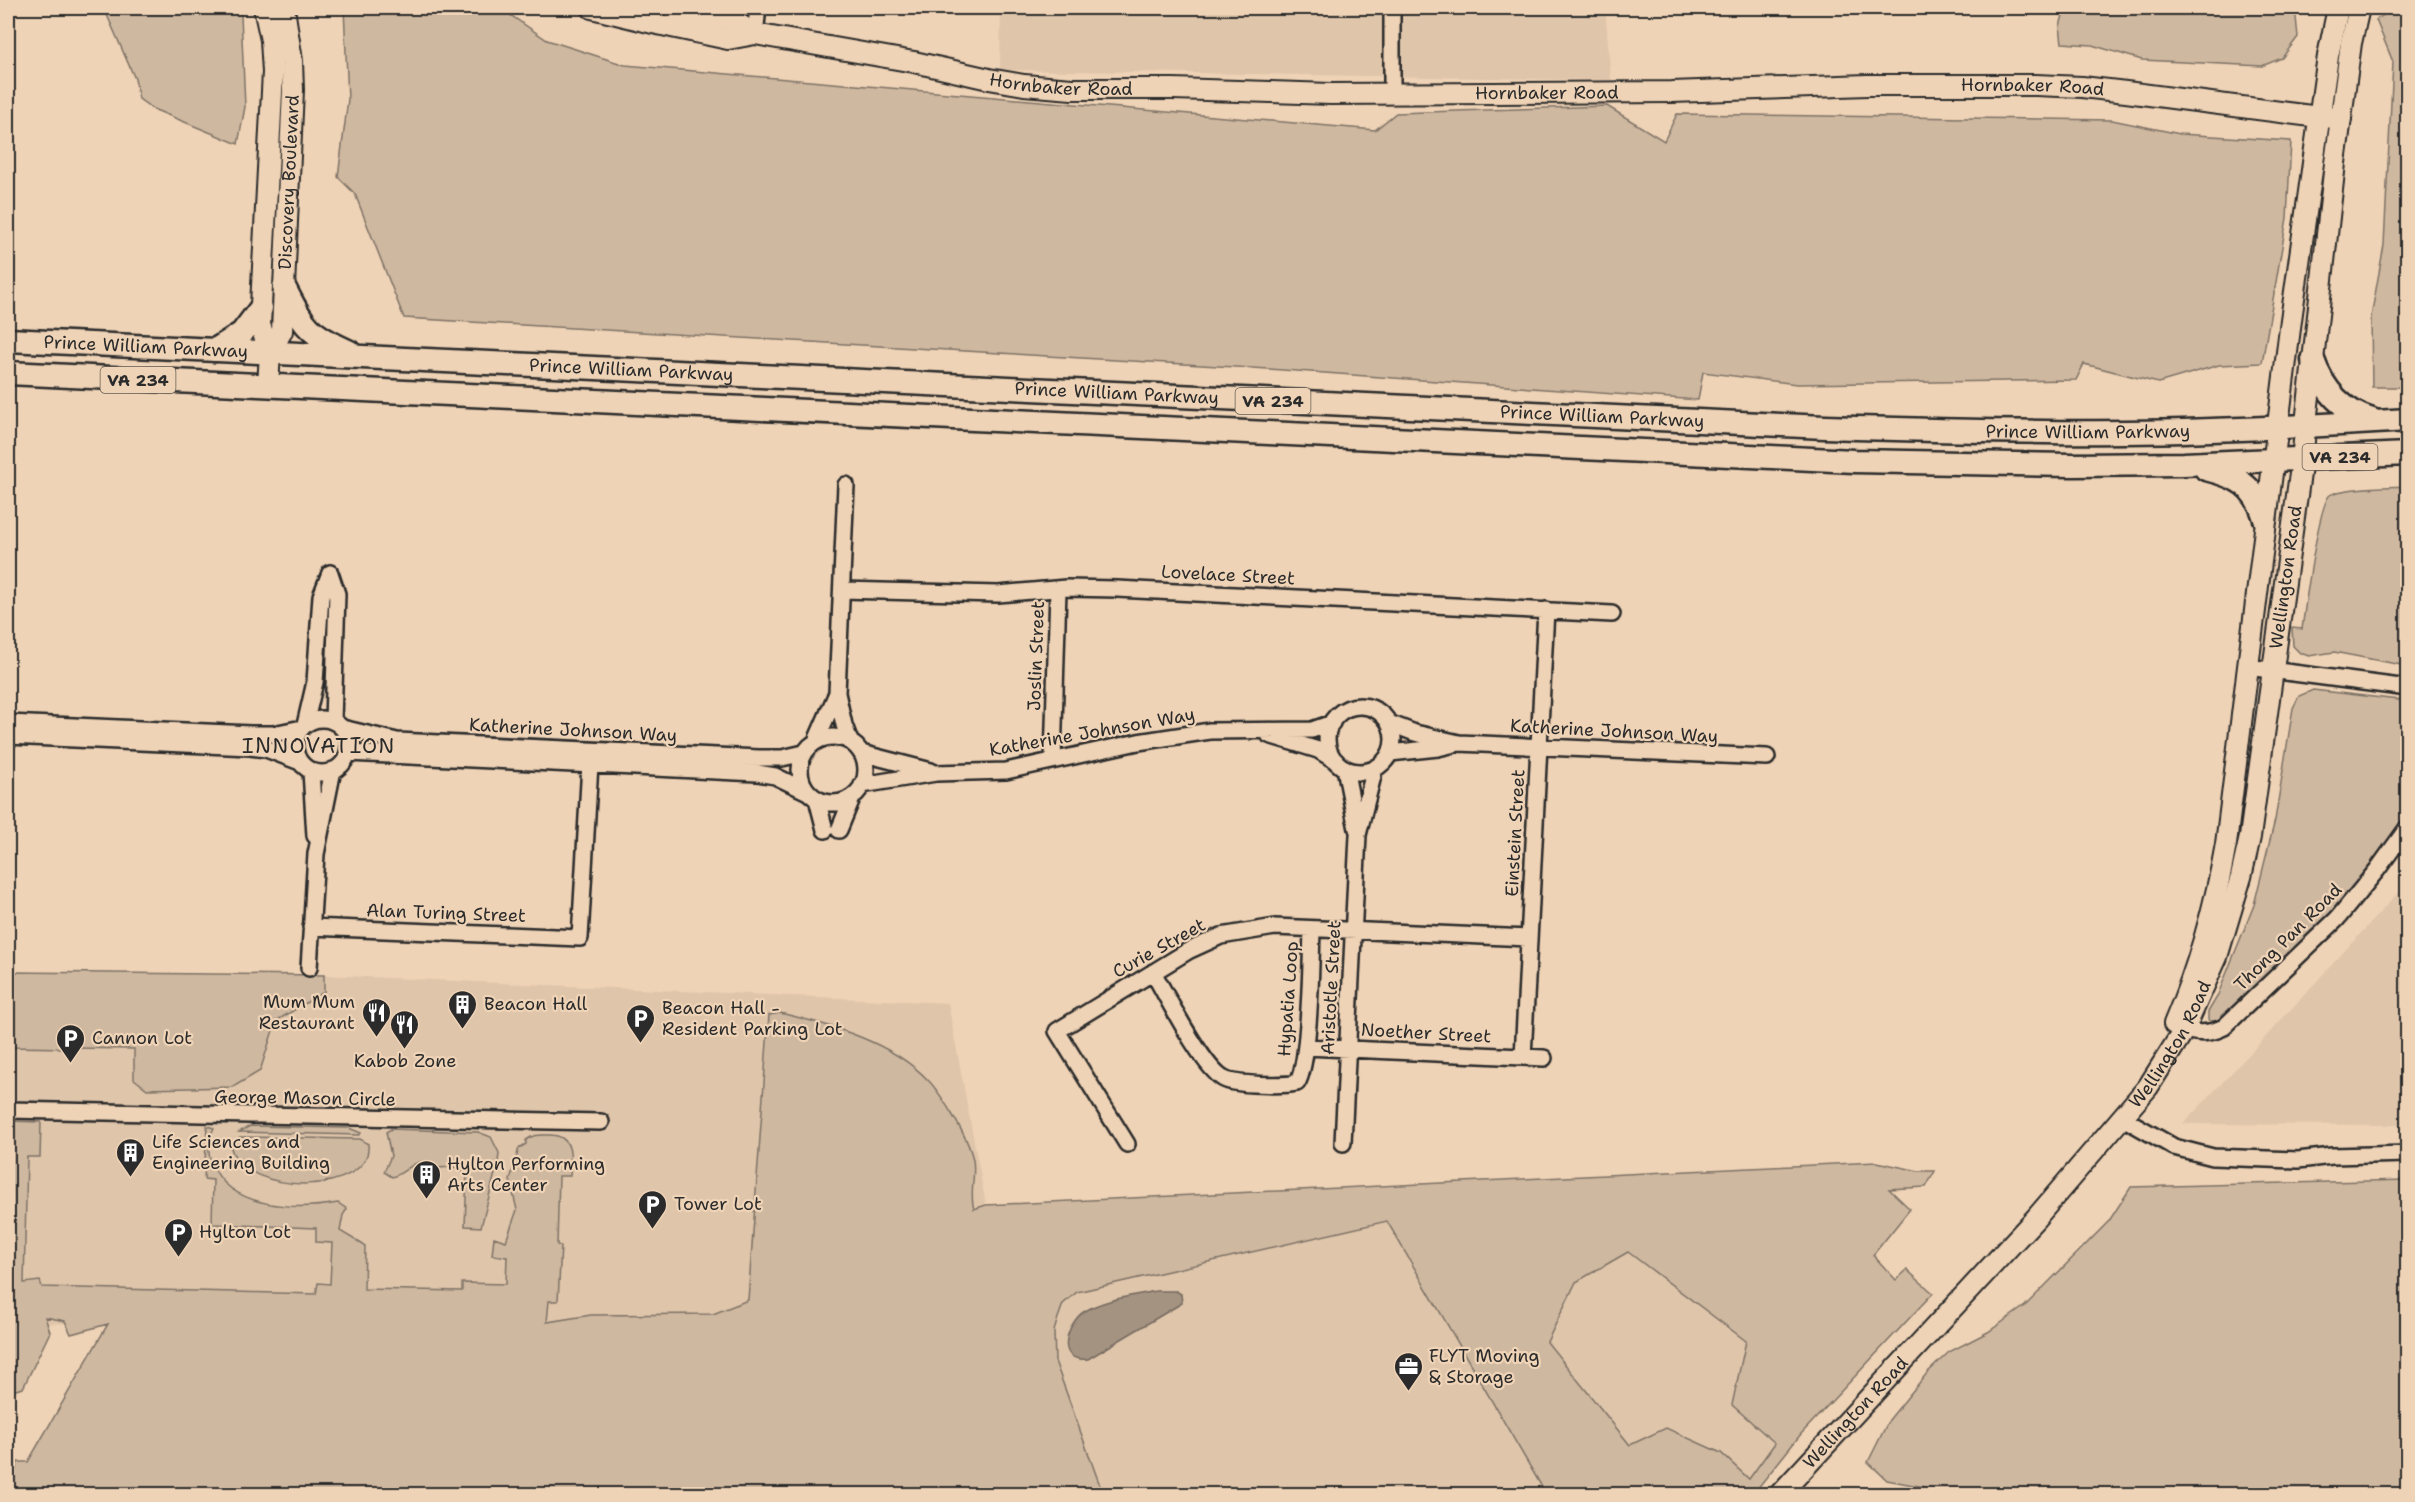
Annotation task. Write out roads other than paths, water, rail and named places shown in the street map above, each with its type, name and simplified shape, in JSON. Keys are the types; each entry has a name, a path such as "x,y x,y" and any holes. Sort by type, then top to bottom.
{"highway":[{"path":"284,287 300,319 314,334 362,358"},
{"path":"215,350 242,333 261,308"},
{"name":"Prince William Parkway","path":"8,340 1825,427 2102,432 2277,428 2408,420"},
{"path":"2313,360 2318,374 2335,399 2359,416 2379,422"},
{"name":"Prince William Parkway","path":"8,373 1842,461 2060,465 2184,464 2408,454"},
{"path":"2184,464 2238,479 2255,495 2265,519"}],"main road":[{"name":"Discovery Boulevard","path":"264,8 271,40 273,72 260,325 270,353 268,386"},
{"name":"Discovery Boulevard","path":"270,353 282,331 293,90 291,50 284,8"},
{"name":"Hornbaker Road","path":"592,8 728,39 755,34"},
{"name":"Hornbaker Road","path":"674,8 732,20 755,34 1024,85 1331,94 1672,92 1867,85 2036,85 2104,89 2341,118"},
{"name":"Wellington Road","path":"2179,1028 2219,887 2226,844 2277,428 2319,117 2338,8"},
{"name":"Wellington Road","path":"1780,1494 2044,1209 2123,1118 2179,1028 2217,957 2241,877 2250,837 2302,459 2341,118 2351,43 2360,8"}],"street":[{"path":"755,34 758,8"},
{"path":"1392,8 1392,92"},
{"path":"837,693 816,741 804,753 800,773 832,830 857,791 866,770 844,725 837,693 846,485"},
{"path":"8,736 250,747 266,749 305,766 324,773 333,770 343,763 348,753 349,742 338,724 337,594 330,573 321,596 315,682 303,727 295,745 305,766 316,854"},
{"name":"Lovelace Street","path":"842,590 998,594 1058,589 1117,589 1612,614"},
{"name":"Joslin Street","path":"1053,760 1058,589"},
{"name":"Einstein Street","path":"1523,1057 1546,610"},
{"path":"2247,667 2408,688"},
{"path":"1351,707 1373,708 1389,723 1393,743 1390,753 1384,762 1375,768 1355,771 1340,764 1330,752 1328,741 1332,723 1341,712 1351,707"},
{"path":"8,723 251,734 273,734 303,727 317,720 338,724"},
{"name":"Katherine Johnson Way","path":"857,791 936,773 1006,771 1138,742 1210,731 1312,730 1332,723"},
{"name":"Katherine Johnson Way","path":"1389,723 1415,733 1459,743 1767,758"},
{"name":"Katherine Johnson Way","path":"338,724 396,741 472,746 759,758 782,758 804,753"},
{"name":"Katherine Johnson Way","path":"1255,731 1318,750 1340,764"},
{"path":"816,741 830,736 856,747"},
{"name":"Katherine Johnson Way","path":"1390,753 1438,748 1459,743"},
{"name":"Katherine Johnson Way","path":"856,747 936,773"},
{"name":"Katherine Johnson Way","path":"348,753 757,773 775,776 812,795"},
{"name":"Alan Turing Street","path":"311,927 580,938 590,764"},
{"name":"Aristotle Street","path":"1340,764 1358,835"},
{"name":"Aristotle Street","path":"1343,1143 1358,835 1375,768"},
{"path":"309,968 316,854 333,770"},
{"path":"812,795 827,803 839,802 857,791"},
{"name":"Thong Pan Road","path":"2179,1028 2194,1034 2215,1032 2239,1013 2337,919 2408,827"},
{"name":"Curie Street","path":"1127,1144 1058,1031 1188,951 1221,936 1275,927 1529,938"},
{"name":"Hypatia Loop","path":"1153,972 1202,1055 1217,1074 1226,1080 1285,1085 1297,1083 1302,1077 1306,1047 1312,930"},
{"name":"Noether Street","path":"1306,1047 1544,1058"},
{"name":"George Mason Circle","path":"8,1110 601,1122"},
{"path":"2123,1118 2174,1147 2213,1157 2298,1160 2332,1156 2408,1154"}],"place":[{"name":"Beacon Hall","path":"463,1030"},
{"name":"Mum Mum Restaurant","path":"376,1038"},
{"name":"Beacon Hall - Resident Parking Lot","path":"641,1044"},
{"name":"Kabob Zone","path":"405,1050"},
{"name":"Cannon Lot","path":"71,1064"},
{"name":"Life Sciences and Engineering Building","path":"131,1178"},
{"name":"Hylton Performing Arts Center","path":"426,1200"},
{"name":"Tower Lot","path":"653,1230"},
{"name":"Hylton Lot","path":"178,1258"},
{"name":"FLYT Moving & Storage","path":"1408,1392"}],"district":[{"name":"INNOVATION","path":"319,746"}]}
